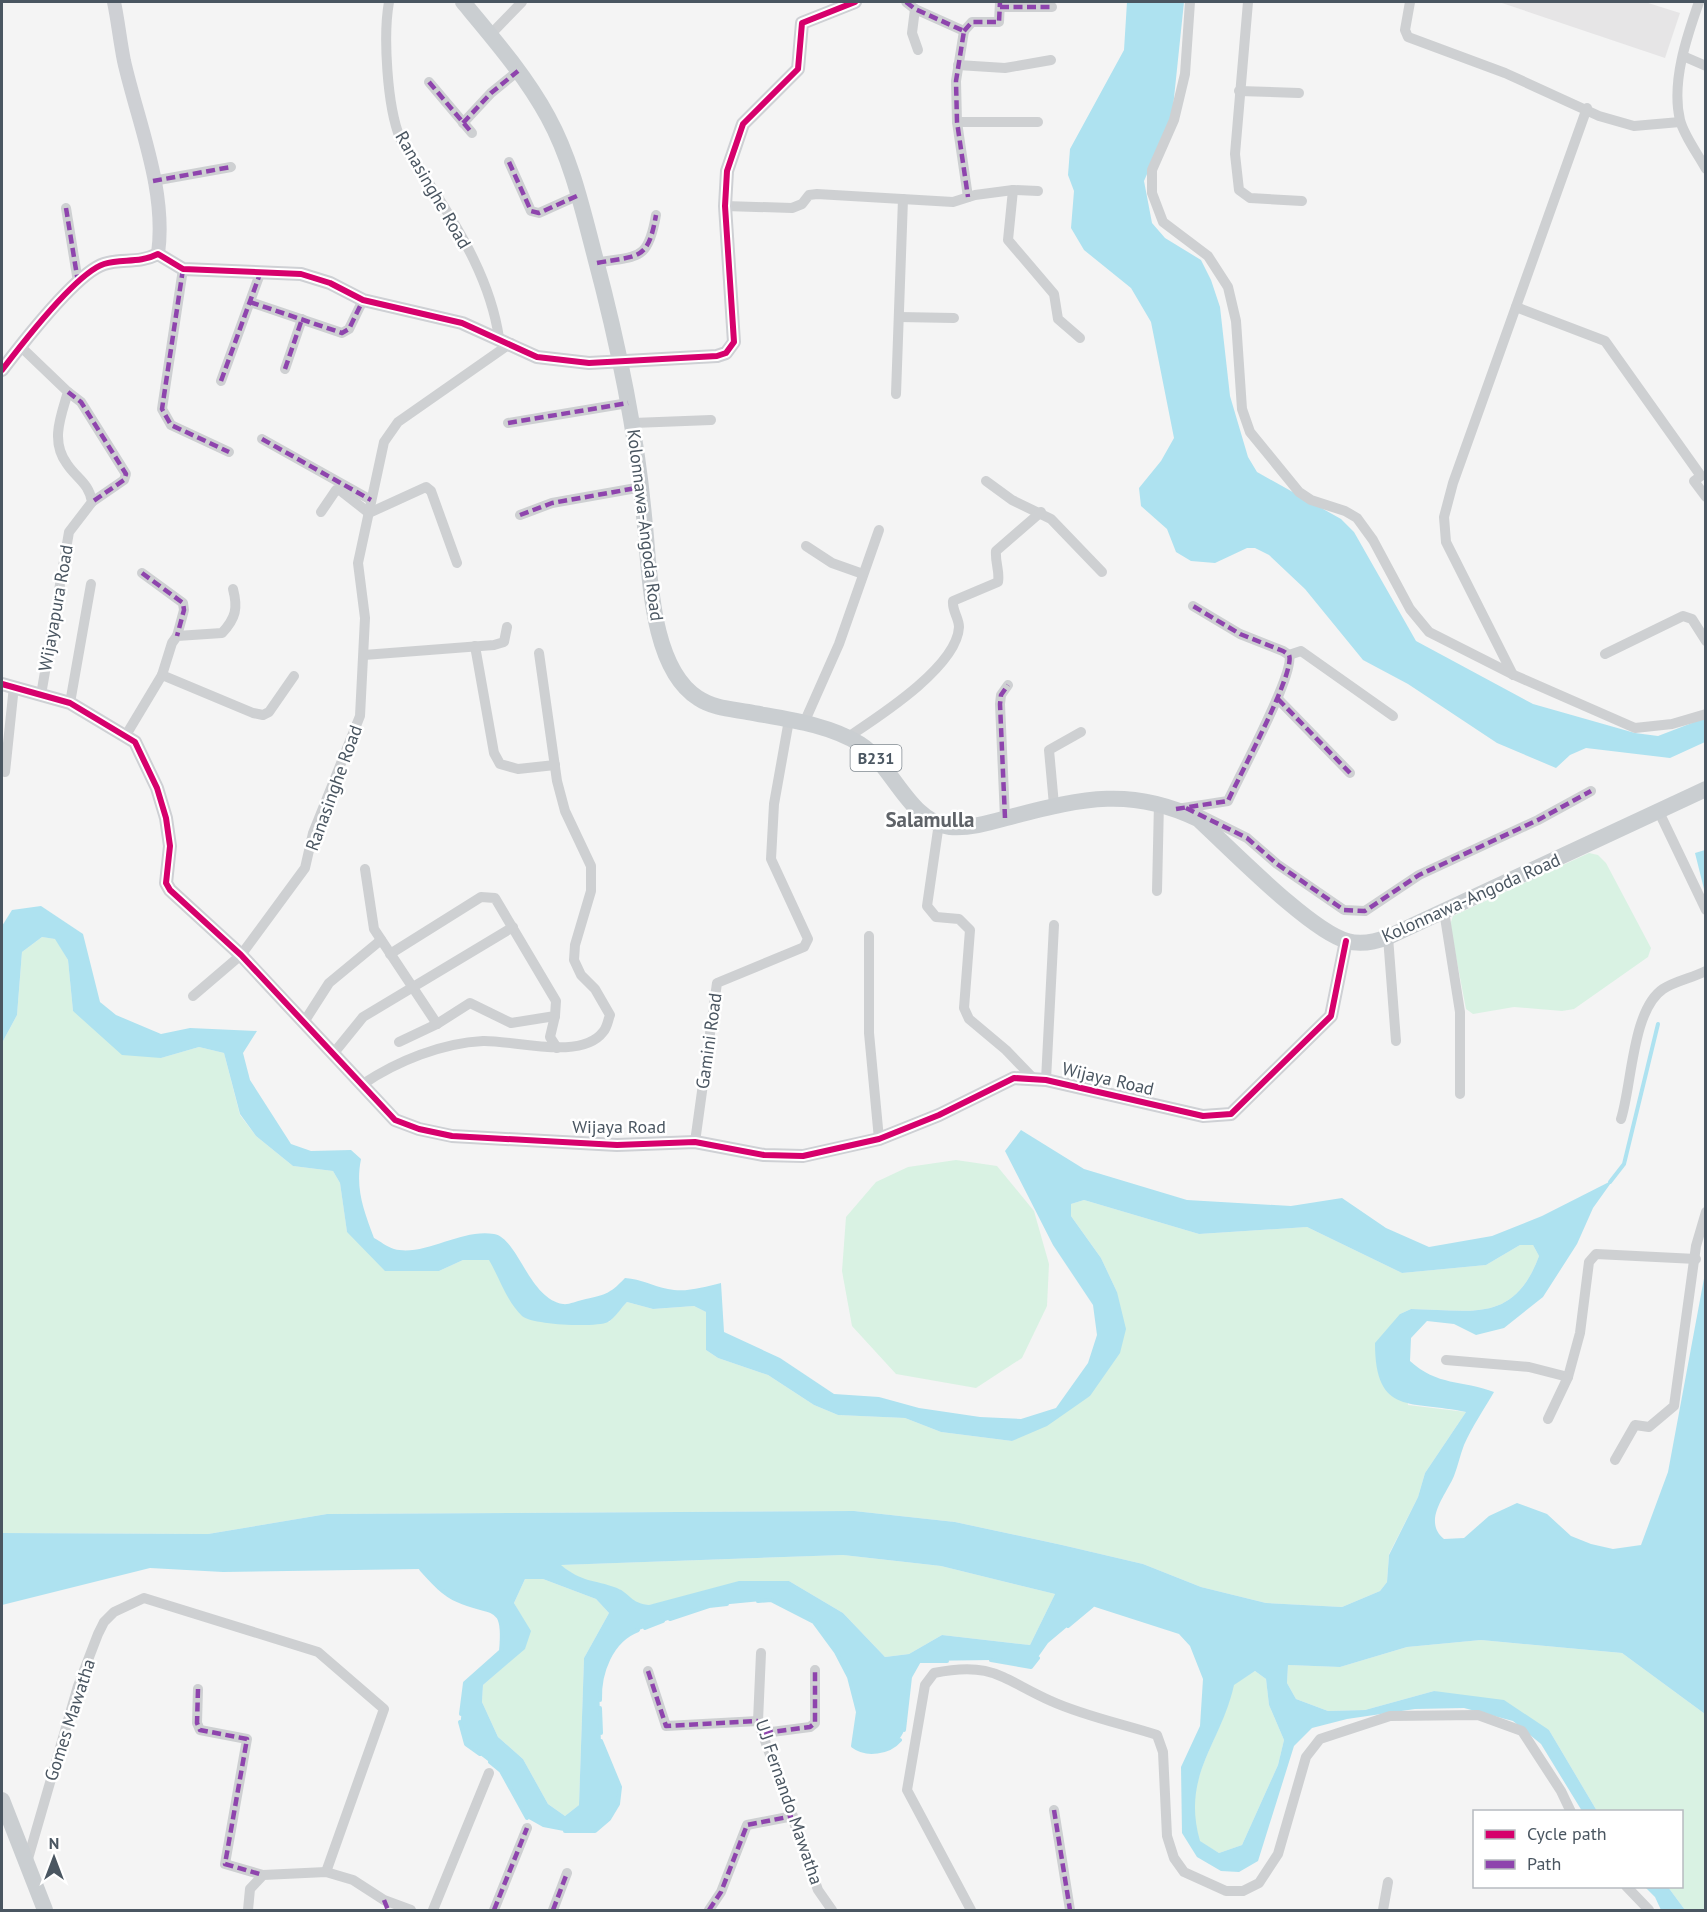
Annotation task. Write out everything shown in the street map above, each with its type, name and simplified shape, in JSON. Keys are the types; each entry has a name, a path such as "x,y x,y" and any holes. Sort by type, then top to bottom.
{"main road":[{"name":"Kolonnawa-Angoda Road","path":"463,2 518,71 548,118 579,195 597,262 633,423 642,486 654,613 662,641 680,681 692,694 709,704 796,721 848,737 870,752 909,800 939,824 957,827 1005,818 1054,805 1115,798 1159,802 1181,808 1198,819 1320,927 1346,941 1373,942 1388,937 1706,789"},
{"path":"2,1800 45,1911"}],"street":[{"path":"114,2 124,62 139,110 153,181 161,230 158,255"},
{"name":"Ranasinghe Road","path":"193,996 242,955 305,868 314,833 360,716 365,618 358,563 384,442 398,422 505,341 490,295 448,213 400,139 391,107 386,20 389,2"},
{"path":"490,35 522,2"},
{"path":"158,255 183,269 301,274 330,283 363,300 462,323 537,357 590,363 717,356 726,353 734,342 725,206 727,171 743,124 798,69 802,23 855,2"},
{"path":"906,2 915,9 964,31"},
{"path":"1190,2 1185,74 1174,120 1152,170 1152,193 1162,222 1208,256 1228,287 1236,321 1242,409 1245,422 1299,492 1311,500 1345,511 1357,518 1373,540 1410,609 1429,632 1514,675 1635,728 1672,724 1706,714"},
{"path":"1248,2 1235,154 1239,190 1250,198 1302,201"},
{"path":"1410,2 1405,30 1408,37 1505,73 1587,108 1599,116 1634,126 1680,122"},
{"path":"1699,2 1683,56 1677,102 1680,122 1706,170"},
{"path":"968,197 957,122 956,81 964,31 972,22 999,21 1000,4 1052,7"},
{"path":"915,9 912,33 918,50"},
{"path":"1683,56 1706,66"},
{"path":"958,65 1005,68 1051,60"},
{"path":"463,123 491,93 518,71"},
{"path":"429,82 472,133"},
{"path":"1239,91 1299,93"},
{"path":"1514,675 1446,542 1443,528 1453,483 1587,108"},
{"path":"957,122 1038,122"},
{"path":"509,162 531,211 539,213 579,195"},
{"path":"153,181 231,167"},
{"path":"725,206 792,208 802,204 810,195 817,194 953,202 968,197 1013,190 1038,191"},
{"path":"1013,190 1008,240 1054,294 1058,319 1080,338"},
{"path":"896,394 903,200"},
{"path":"66,208 78,282"},
{"path":"597,262 634,255 646,249 651,242 656,215"},
{"path":"2,370 20,346 78,282 103,264 143,261 158,255"},
{"path":"183,269 162,409 171,425 229,452"},
{"path":"221,381 261,271"},
{"path":"250,302 346,332 363,300"},
{"path":"1516,307 1605,341 1701,476 1694,481 1706,497"},
{"path":"899,317 954,318"},
{"path":"285,369 302,319"},
{"path":"20,346 68,392 57,430 58,448 67,464 86,483 92,502"},
{"name":"Wijayapura Road","path":"41,695 69,532 92,502 124,480 126,474 81,402 68,392"},
{"path":"508,423 628,403"},
{"path":"633,423 711,420"},
{"path":"262,439 371,500"},
{"path":"986,482 1012,500 1041,512 1067,533 1102,572"},
{"path":"520,515 552,503 642,486"},
{"path":"321,512 336,490 341,491 369,513 426,487 430,491 457,563"},
{"path":"848,737 932,676 956,639 959,626 952,611 953,601 998,582 1000,572 995,563 996,551 1041,512"},
{"path":"796,721 839,644 879,530"},
{"path":"806,546 832,562 863,574"},
{"path":"126,735 162,675 184,610 183,603 142,573"},
{"path":"70,703 91,584"},
{"path":"177,636 222,633 232,623 238,606 233,589"},
{"path":"1193,606 1240,634 1289,655 1301,651 1393,716"},
{"path":"1605,654 1683,616 1692,619 1706,641"},
{"path":"364,655 504,642 507,627"},
{"path":"475,646 494,753 500,764 518,769 555,765"},
{"path":"363,1084 391,1065 451,1047 483,1041 557,1048 587,1044 603,1032 610,1015 595,989 581,975 574,960 575,945 591,891 591,866 565,811 555,765 539,653"},
{"path":"1181,808 1228,801 1278,699 1291,666 1289,655"},
{"path":"162,675 253,714 263,715 269,712 294,676"},
{"path":"5,772 8,685"},
{"name":"Wijaya Road","path":"8,685 70,703 135,742 157,788 166,818 170,846 166,883 170,890 242,955 395,1120 419,1130 452,1136 617,1145 695,1142 764,1155 803,1156 879,1139 939,1115 993,1086 1014,1078 1040,1079 1203,1116 1231,1114 1331,1016 1346,941"},
{"path":"1005,818 1000,704 1001,694 1008,685"},
{"path":"1278,699 1350,773"},
{"name":"Gamini Road","path":"695,1142 717,983 804,947 808,939 771,859 774,804 796,721"},
{"path":"1054,805 1049,750 1082,732"},
{"path":"1181,808 1247,838 1277,864 1344,910 1365,911 1419,875 1538,820 1591,791"},
{"path":"1157,891 1159,802"},
{"path":"1659,812 1706,910"},
{"path":"939,824 927,906 936,917 959,919 970,930 964,998 969,1018 1040,1079"},
{"path":"365,869 374,929 437,1024"},
{"path":"390,954 481,897 495,898 556,1001 550,1036 557,1048"},
{"path":"1444,911 1460,1012 1460,1094"},
{"path":"1040,1079 1054,925"},
{"path":"333,1054 363,1017 513,927"},
{"path":"869,936 869,1033 879,1139"},
{"path":"1388,937 1396,1041"},
{"path":"304,1022 329,983 381,940"},
{"path":"1621,1119 1629,1095 1629,1069 1649,1002 1664,989 1706,971"},
{"path":"399,1042 437,1024 470,1003 511,1023 555,1016"},
{"path":"1615,1460 1635,1425 1649,1427 1674,1406 1696,1246 1706,1212"},
{"path":"1548,1419 1568,1377 1580,1333 1589,1262 1596,1254 1696,1259"},
{"path":"1446,1360 1529,1367 1568,1377"},
{"name":"Gomes Mawatha","path":"26,1865 78,1686 104,1622 114,1612 144,1598 318,1652 384,1709 326,1872"},
{"name":"U.J Fernando Mawatha","path":"761,1653 758,1721 818,1890 832,1911"},
{"path":"971,1911 907,1790 925,1685 934,1673 963,1667 1004,1675 1052,1701 1157,1735 1163,1752 1167,1836 1174,1858 1184,1872 1226,1891 1243,1891 1259,1883 1278,1854 1306,1756 1320,1739 1389,1716 1478,1715 1522,1731 1561,1791 1570,1810"},
{"path":"764,1733 810,1727 815,1724 814,1670"},
{"path":"648,1671 666,1726 758,1721"},
{"path":"198,1689 197,1723 200,1730 248,1739 225,1864 263,1875 326,1872 353,1880 386,1905 411,1911"},
{"path":"433,1911 489,1773"},
{"path":"1054,1810 1070,1911"},
{"path":"709,1911 721,1892 747,1825 793,1816"},
{"path":"494,1911 527,1828"},
{"path":"553,1911 567,1873"},
{"path":"248,1911 249,1889 263,1875"},
{"path":"1383,1911 1388,1882"},
{"path":"1627,1888 1649,1911"}],"shaded area":[{"path":"1499,2 1645,2 1680,13 1665,58"}],"green space":[{"path":"1589,853 1598,855 1606,863 1651,948 1648,957 1574,1009 1562,1011 1514,1007 1473,1014 1466,1009 1450,925 1453,916"},
{"path":"42,937 56,939 68,960 73,1011 161,1058 199,1047 224,1053 240,1115 256,1136 293,1166 333,1171 340,1183 347,1232 439,1271 463,1260 490,1260 515,1306 609,1322 627,1302 653,1309 694,1306 706,1312 706,1350 718,1358 768,1375 814,1405 838,1415 905,1418 941,1432 1012,1441 1090,1396 1117,1292 1101,1258 1071,1216 1071,1204 1084,1200 1199,1234 1307,1227 1402,1273 1486,1265 1520,1245 1533,1245 1539,1256 1529,1278 1517,1293 1503,1303 1471,1311 1411,1309 1400,1314 1408,1405 1466,1412 1425,1473 1418,1497 1389,1554 1387,1582 1380,1591 1342,1607 1266,1603 1201,1587 1143,1564 1062,1545 955,1522 854,1511 327,1514 208,1534 2,1533 2,1043 17,1015 22,952"},
{"path":"956,1160 997,1166 1034,1211 1049,1264 1047,1306 1022,1358 976,1388 896,1374 852,1326 842,1271 846,1217 876,1182 908,1167"},
{"path":"843,1555 941,1566 1055,1594 1030,1645 942,1635 909,1654 885,1657 843,1613 789,1581 649,1605 636,1604 619,1589 582,1580 560,1565"},
{"path":"525,1579 543,1579 596,1599 609,1613 584,1658 579,1805 565,1816 548,1804 523,1759 498,1737 482,1702 483,1685 525,1648 530,1631 514,1603"},
{"path":"1481,1640 1622,1653 1705,1714 1705,1910 1685,1910 1669,1888 1683,1888 1683,1810 1596,1810 1549,1730 1434,1691 1365,1710 1328,1711 1296,1699 1287,1683 1288,1665 1340,1667 1407,1647"},
{"path":"1255,1671 1266,1679 1269,1705 1284,1740 1278,1765 1242,1845 1219,1853 1199,1841 1195,1818 1195,1797 1205,1760 1220,1725 1233,1685"}],"water":[{"path":"1127,2 1184,2 1172,117 1144,181 1152,223 1165,238 1201,260 1211,280 1220,307 1230,396 1248,457 1257,472 1341,519 1354,532 1416,641 1533,704 1635,733 1658,736 1705,718 1705,742 1670,758 1586,748 1570,755 1556,768 1497,743 1408,684 1363,660 1305,589 1269,555 1255,548 1247,548 1215,563 1191,561 1176,552 1167,529 1141,506 1139,488 1161,461 1174,438 1151,322 1131,288 1084,250 1071,228 1074,191 1068,175 1070,149 1124,50"},
{"path":"1706,850 1705,893 1695,853"},
{"path":"41,906 83,934 100,1002 116,1015 161,1034 190,1028 257,1031 243,1053 250,1080 291,1144 311,1151 351,1150 361,1159 359,1180 364,1209 374,1238 386,1245 394,1249 418,1249 469,1235 494,1234 510,1246 541,1292 551,1300 563,1304 606,1294 625,1278 674,1290 694,1289 721,1283 724,1332 780,1358 834,1394 879,1397 919,1408 980,1417 1021,1419 1056,1408 1088,1363 1097,1335 1093,1305 1053,1245 1005,1151 1021,1130 1084,1169 1187,1200 1291,1206 1342,1198 1386,1228 1429,1247 1492,1236 1542,1216 1613,1180 1593,1208 1577,1244 1543,1297 1504,1328 1476,1335 1454,1324 1427,1321 1411,1338 1410,1361 1420,1369 1440,1379 1494,1392 1464,1445 1454,1476 1435,1516 1435,1524 1444,1539 1464,1538 1489,1516 1517,1503 1547,1514 1571,1536 1591,1544 1613,1549 1641,1545 1668,1472 1705,1273 1705,1714 1622,1653 1481,1640 1407,1647 1340,1667 1288,1665 1287,1683 1296,1699 1328,1711 1365,1710 1434,1691 1504,1700 1549,1730 1596,1810 1581,1810 1541,1744 1513,1721 1464,1708 1415,1709 1347,1719 1312,1728 1294,1746 1258,1861 1239,1872 1221,1871 1197,1857 1182,1833 1181,1767 1200,1726 1203,1679 1190,1646 1179,1634 1092,1606 1048,1643 1031,1667 992,1660 919,1661 910,1677 907,1719 901,1737 883,1750 867,1752 853,1746 858,1712 849,1677 836,1652 814,1622 771,1600 709,1606 630,1633 611,1652 599,1686 601,1744 620,1787 618,1804 609,1819 595,1831 569,1832 543,1827 527,1818 501,1771 466,1744 460,1727 465,1683 501,1651 501,1624 494,1612 457,1600 447,1594 421,1569 223,1572 150,1568 2,1605 2,1533 208,1534 327,1514 854,1511 955,1522 1062,1545 1143,1564 1201,1587 1266,1603 1342,1607 1380,1591 1387,1582 1389,1555 1418,1497 1425,1473 1466,1412 1400,1401 1390,1394 1382,1383 1377,1367 1375,1343 1400,1314 1411,1309 1471,1311 1503,1303 1517,1293 1529,1278 1539,1256 1533,1245 1520,1245 1486,1265 1402,1273 1307,1227 1199,1234 1084,1200 1071,1204 1071,1216 1101,1258 1117,1292 1126,1329 1120,1353 1090,1396 1047,1426 1012,1441 941,1432 905,1418 838,1415 814,1405 768,1375 718,1358 706,1350 706,1312 694,1306 653,1309 627,1302 608,1322 591,1325 564,1325 538,1322 522,1316 508,1297 489,1260 463,1260 439,1271 385,1271 347,1232 340,1183 333,1171 293,1166 256,1136 240,1114 224,1053 199,1047 161,1058 122,1055 73,1011 68,960 55,939 42,937 22,952 17,1015 2,1043 2,926 12,910","holes":["843,1555 941,1566 1055,1594 1030,1645 942,1635 909,1654 885,1657 843,1613 789,1581 739,1581 649,1605 634,1600 622,1590 576,1575 561,1565","525,1579 543,1579 596,1599 609,1613 584,1658 579,1805 565,1816 548,1804 523,1759 498,1737 482,1702 483,1685 525,1649 531,1631 514,1603","1255,1671 1266,1679 1269,1705 1284,1740 1278,1765 1242,1845 1219,1853 1200,1841 1195,1818 1195,1797 1205,1760 1221,1725 1234,1685"]},
{"path":"1646,1888 1669,1888 1685,1910 1661,1910 1655,1897"}],"waterway":[{"path":"1610,1182 1624,1164 1658,1024"},
{"path":"421,1569 447,1594 457,1600 494,1612 501,1624 501,1651 465,1683 461,1714"},
{"path":"758,1601 771,1600 814,1622 836,1652 849,1677 858,1712 853,1746 864,1751 877,1752 890,1748 900,1740"},
{"path":"670,1619 709,1606 727,1604"},
{"path":"1068,1626 1092,1606"},
{"path":"645,1628 663,1621"},
{"path":"600,1700 602,1679 608,1659 621,1641 638,1630"},
{"path":"991,1660 1031,1667 1038,1658"},
{"path":"904,1730 910,1677 919,1661 947,1661"},
{"path":"600,1708 601,1733"},
{"path":"460,1722 466,1744 480,1754"},
{"path":"565,1831 595,1831 609,1819 618,1804 620,1787 601,1741"},
{"path":"490,1762 501,1771 527,1818"}],"marked path":[{"path":"906,2 915,9 964,31 956,81 957,122 968,197"},
{"path":"964,31 972,22 999,22 1000,2"},
{"path":"1000,7 1052,7"},
{"path":"463,123 491,93 518,71"},
{"path":"429,82 472,133"},
{"path":"509,162 531,211 539,213 579,195"},
{"path":"153,181 231,167"},
{"path":"66,208 78,282"},
{"path":"597,263 639,254 649,241 656,215"},
{"path":"183,269 162,409 171,425 229,452"},
{"path":"221,381 261,271"},
{"path":"250,302 342,333 349,329 363,300"},
{"path":"285,369 302,319"},
{"path":"68,392 81,402 126,474 124,480 92,502"},
{"path":"508,423 628,403"},
{"path":"262,439 371,500"},
{"path":"520,515 552,503 642,487"},
{"path":"142,573 183,603 184,610 177,636"},
{"path":"1176,809 1228,801 1276,702 1289,665 1289,655 1283,651 1240,634 1193,606"},
{"path":"1005,818 1000,704 1001,695 1008,685"},
{"path":"1278,699 1350,773"},
{"path":"1186,808 1247,838 1277,864 1344,910 1365,911 1419,875 1538,820 1591,791"},
{"path":"764,1733 810,1727 815,1723 815,1670"},
{"path":"648,1671 666,1726 758,1721"},
{"path":"198,1689 197,1723 200,1730 247,1739 225,1864 263,1875"},
{"path":"1054,1810 1070,1910"},
{"path":"709,1910 721,1892 747,1825 793,1816"},
{"path":"494,1910 527,1828"},
{"path":"553,1910 567,1873"},
{"path":"384,1900 388,1910"}],"cycle path":[{"path":"2,370 64,295 92,270 111,262 144,259 158,254 183,269 301,274 330,283 363,300 462,323 537,357 589,363 717,356 726,353 734,342 725,206 727,171 743,124 798,69 802,23 855,2"},
{"path":"2,684 70,703 135,742 157,788 166,818 170,846 166,883 170,890 241,955 395,1120 419,1129 452,1136 617,1145 695,1142 764,1155 803,1156 879,1139 939,1115 1014,1078 1046,1080 1203,1116 1231,1114 1331,1016 1346,941"}],"district":[{"name":"Salamulla","path":"930,820"}]}
